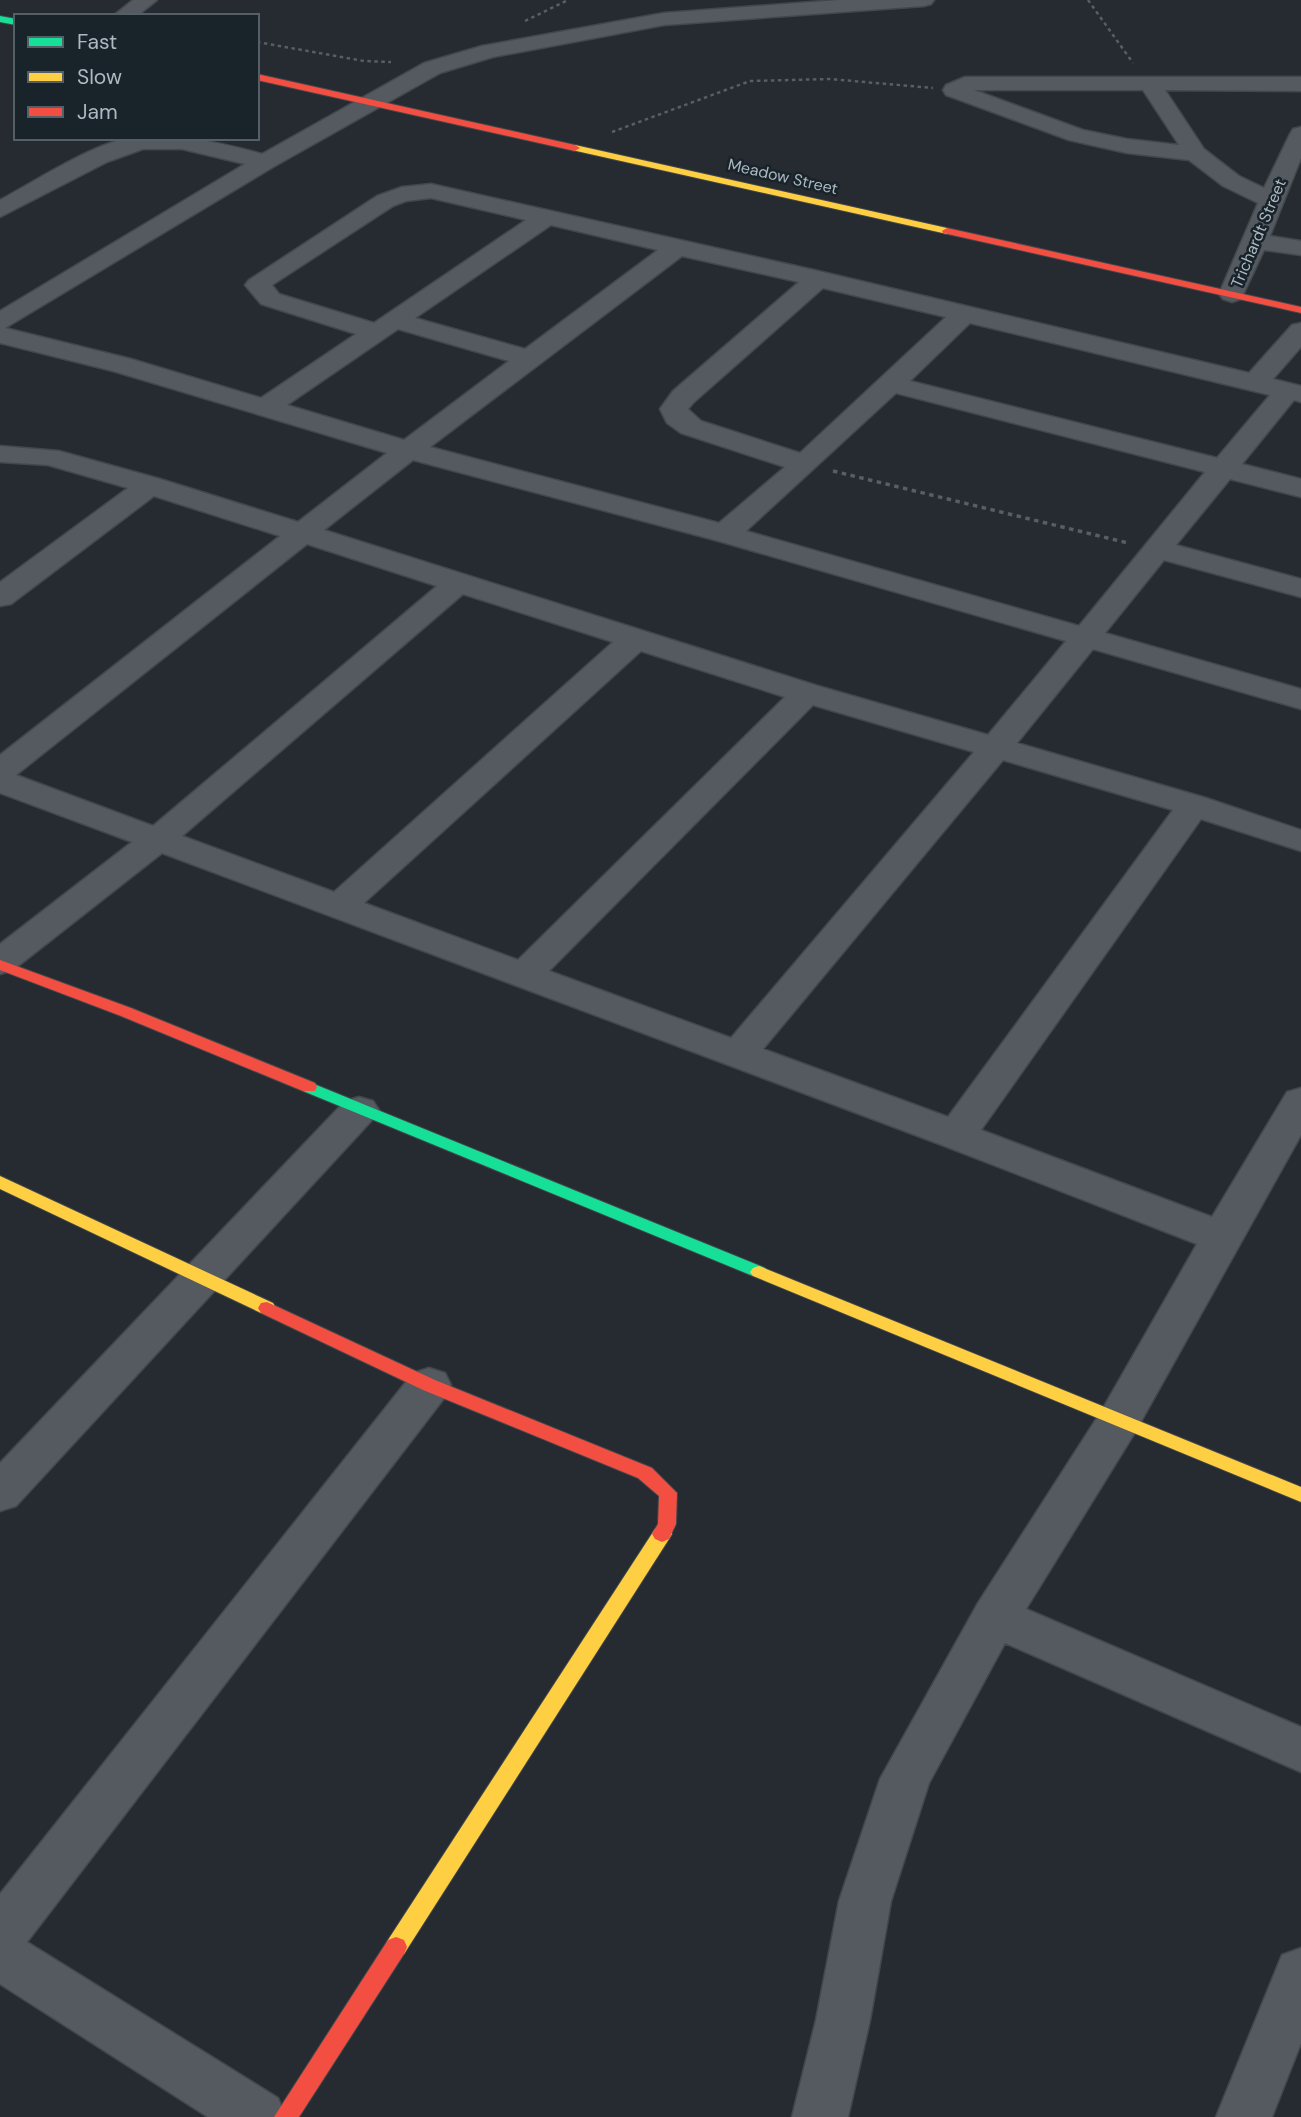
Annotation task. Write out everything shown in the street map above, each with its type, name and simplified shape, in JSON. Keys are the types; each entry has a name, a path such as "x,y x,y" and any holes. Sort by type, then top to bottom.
{"street":[{"path":"126,14 147,0"},
{"path":"0,322 265,162 432,68 503,48 617,26 720,13 924,0"},
{"name":"Meadow Street","path":"259,77 1301,310"},
{"path":"1196,154 1127,146 1077,135 972,99 954,90 959,85 983,83 1301,84"},
{"path":"1151,85 1196,154 1231,181 1271,200"},
{"name":"Trichardt Street","path":"1232,294 1271,200 1293,170 1301,134"},
{"path":"0,210 119,148 145,141 182,142 265,162"},
{"path":"529,359 270,299 258,285 261,280 303,253 402,194 431,191 818,279 1294,393 1156,549 996,747 738,1054"},
{"path":"266,407 547,217"},
{"path":"1256,241 1301,248"},
{"path":"0,771 408,450 678,247"},
{"path":"805,464 691,426 677,417 674,409 683,397 818,279"},
{"path":"725,534 805,464 965,314"},
{"path":"1255,383 1301,331"},
{"path":"0,335 122,365 408,450 725,534 1301,699"},
{"path":"891,384 1301,488"},
{"path":"0,454 49,457 150,485 807,693 1194,805 1301,841"},
{"path":"0,597 150,485"},
{"path":"1156,549 1301,588"},
{"path":"0,963 158,839 458,583"},
{"path":"340,906 635,639"},
{"path":"524,975 807,693"},
{"path":"0,781 956,1135 1221,1237"},
{"path":"956,1135 1194,805"},
{"path":"0,963 126,1012 1301,1495"},
{"path":"820,2117 843,2020 865,1901 905,1779 995,1617 1118,1422 1221,1237 1301,1101"},
{"path":"0,1493 359,1110"},
{"path":"0,1182 429,1385 645,1473 667,1493 667,1524 657,1543 286,2117"},
{"path":"0,1935 429,1385"},
{"path":"995,1617 1301,1751"},
{"path":"0,1954 258,2117"},
{"path":"1244,2117 1301,1973"}],"path":[{"path":"1087,0 1151,85"},
{"path":"559,144 626,129 750,81 830,79 954,90"},
{"path":"805,464 1156,549"}],"traffic: fast":[{"path":"0,19 14,22"},
{"path":"309,1087 759,1272"}],"traffic: slow":[{"path":"575,148 947,231"},
{"path":"0,1182 267,1308"},
{"path":"759,1272 1301,1495"},
{"path":"396,1947 662,1534"}],"traffic: jam":[{"path":"259,77 575,148"},
{"path":"947,231 1301,310"},
{"path":"0,965 126,1012 309,1087"},
{"path":"267,1308 429,1385 645,1473 668,1493 667,1524 662,1534"},
{"path":"286,2117 396,1947"}]}
